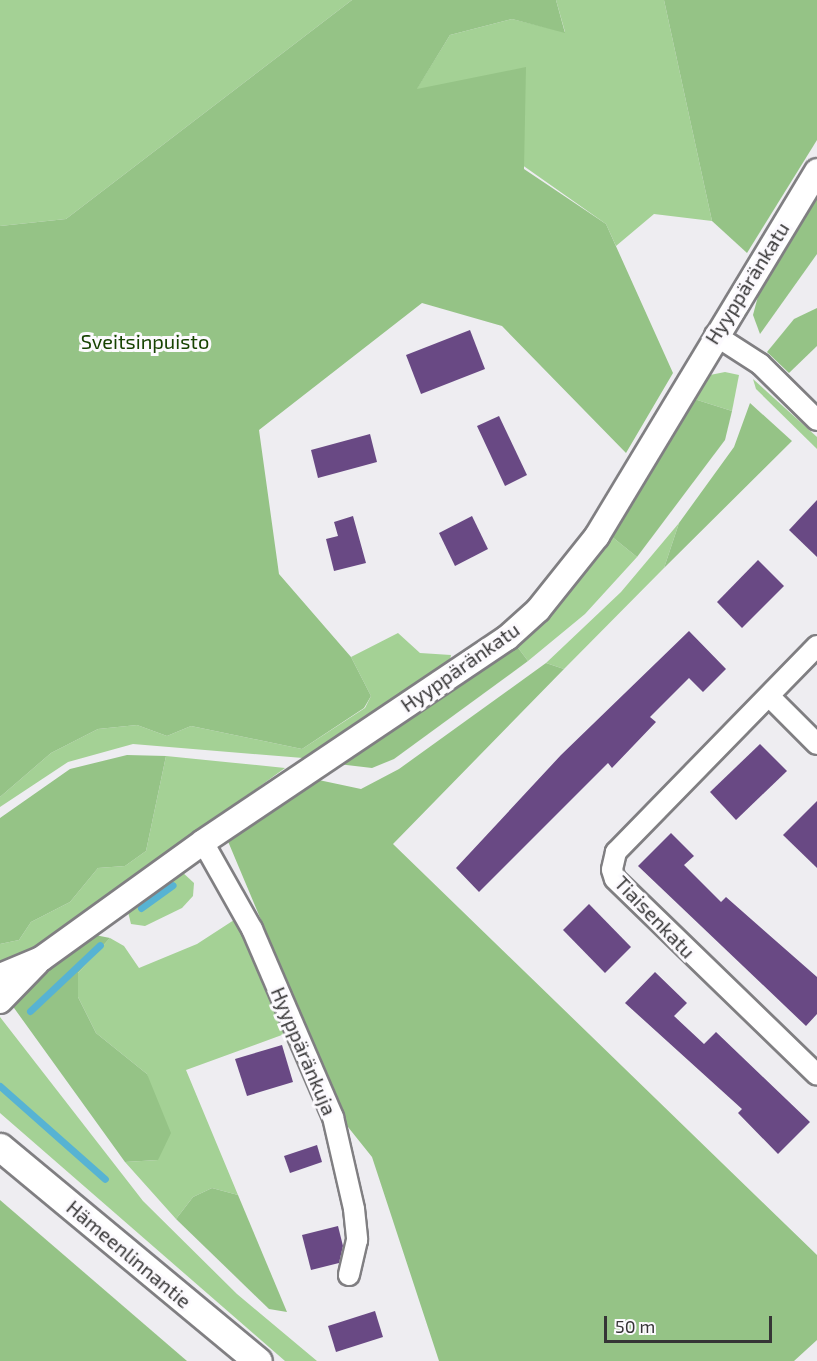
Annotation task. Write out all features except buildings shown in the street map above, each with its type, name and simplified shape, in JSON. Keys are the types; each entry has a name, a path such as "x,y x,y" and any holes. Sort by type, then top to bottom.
{"main road":[{"name":"Hämeenlinnantie","path":"0,1147 258,1361"}],"street":[{"name":"Hyyppäränkatu","path":"0,1001 41,959 203,842 507,638 538,610 597,536 715,335 817,171"},
{"path":"715,335 760,364 817,420"},
{"name":"Tiaisenkatu","path":"817,646 616,852 612,870 623,887 817,1075"},
{"path":"769,696 817,744"},
{"name":"Hyyppäränkuja","path":"203,842 252,929 333,1117 354,1209 357,1240 349,1275"},
{"name":"Hyyppäränkatu","path":"0,975 41,959"}],"green space":[{"path":"0,0 352,0 66,219 0,226"},
{"name":"Sveitsinpuisto","path":"352,0 556,0 565,33 512,19 450,35 417,89 526,67 524,169 606,224 673,373 626,453 502,326 422,303 259,430 279,574 351,657 371,696 364,708 302,749 191,726 167,736 137,725 98,729 51,753 0,797 0,226 66,219"},
{"path":"556,0 664,0 712,221 654,214 616,246 606,224 416,90 450,35 512,19 565,32"},
{"path":"664,0 817,0 817,140 747,253 712,221"},
{"path":"817,192 817,254 760,334 753,315 762,281"},
{"path":"817,308 817,346 789,373 767,352 794,319"},
{"path":"725,372 739,375 732,411 691,398 705,376"},
{"path":"753,379 817,437 817,449 756,389"},
{"path":"691,398 732,411 725,440 637,557 611,536"},
{"path":"750,403 792,441 664,568 679,523 734,447"},
{"path":"679,523 664,568 564,669 546,663 621,592"},
{"path":"611,536 637,557 585,614 528,661 516,645 565,598"},
{"path":"398,633 420,653 451,655 449,666 303,758 133,744 68,762 0,807 0,797 51,753 98,729 137,725 167,736 191,726 302,749 365,708 371,696 351,657"},
{"path":"516,645 528,661 394,759 372,768 338,764"},
{"path":"546,663 564,669 393,844 817,1255 817,1340 794,1361 439,1361 372,1157 348,1127 227,839 314,779 361,789 399,769"},
{"path":"127,755 166,756 146,851 125,866 98,868 70,902 31,922 19,940 0,944 0,818 70,769"},
{"path":"166,756 285,768 51,937 0,965 0,944 19,940 31,922 70,902 98,868 125,866 146,851"},
{"path":"181,871 194,883 193,896 182,908 145,926 131,924 128,912"},
{"path":"234,920 248,932 290,1032 186,1070 238,1195 212,1188 193,1197 176,1219 125,1162 158,1160 147,1074 96,1033 78,997 78,973 110,938 124,946 139,968 197,944"},
{"path":"95,935 110,938 78,973 78,997 96,1033 147,1074 171,1133 158,1160 125,1162 9,1001"},
{"path":"0,1017 143,1201 237,1294 317,1361 285,1361 0,1113"},
{"path":"212,1188 238,1195 287,1312 269,1309 176,1219 193,1197"},
{"path":"0,1200 187,1361 0,1361"}],"waterway":[{"path":"141,908 173,885"},
{"path":"30,1011 100,945"},
{"path":"0,1086 105,1179"}]}
